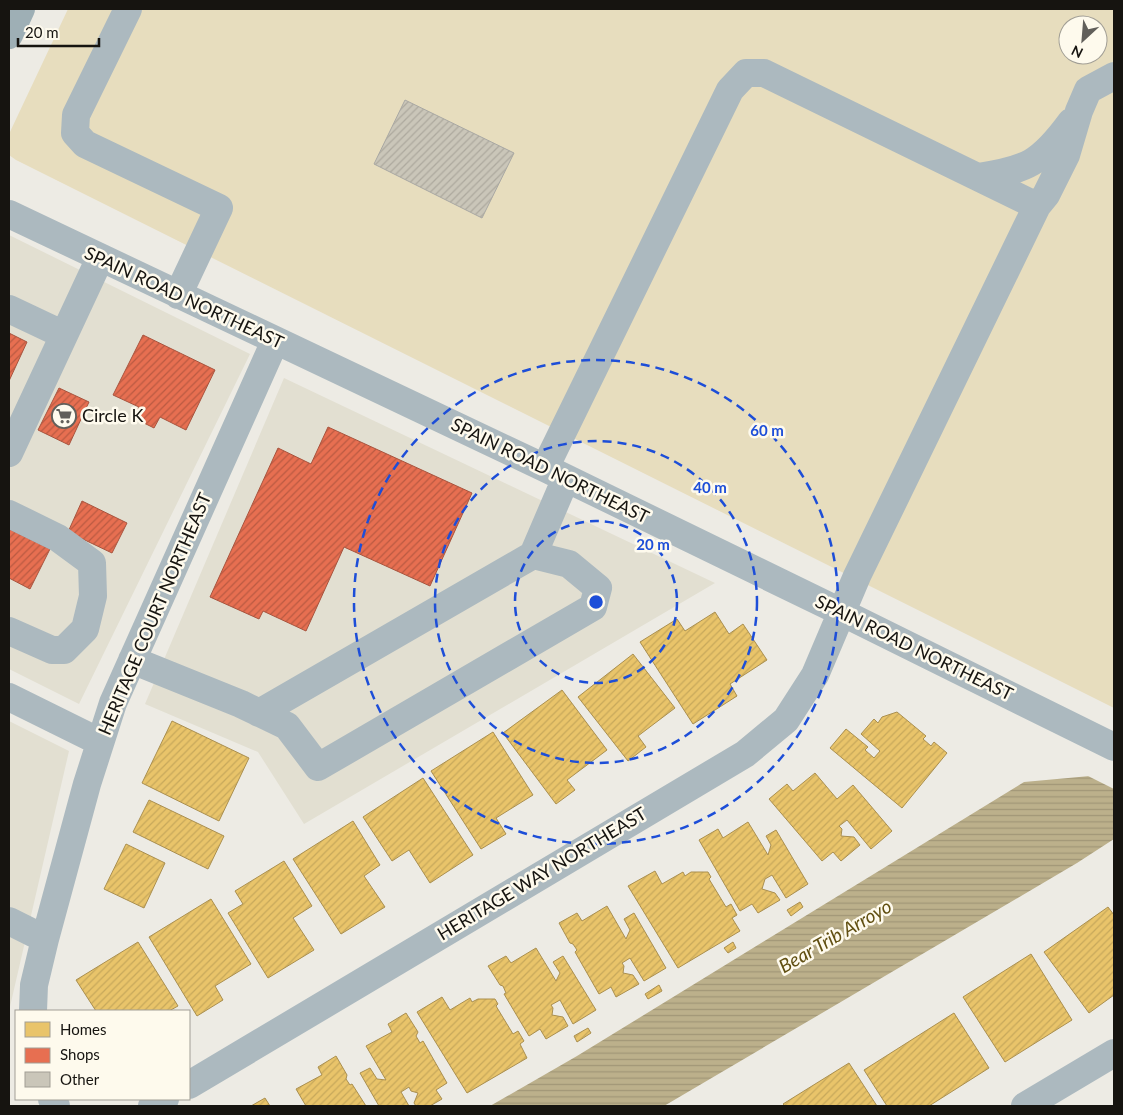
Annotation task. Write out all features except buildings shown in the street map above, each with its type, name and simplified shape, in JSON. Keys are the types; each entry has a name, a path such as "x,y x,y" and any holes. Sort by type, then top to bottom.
{"main road":[{"path":"9,35 21,9"}],"street":[{"path":"128,9 76,115 75,132 85,144 219,208 178,295"},
{"path":"533,555 556,473 730,90 746,73 764,73 1037,206"},
{"path":"978,177 1000,174 1029,165 1055,144 1079,111 1088,90 1114,76"},
{"name":"HERITAGE WAY NORTHEAST","path":"190,1083 745,754 786,720 816,675 841,612 1037,206 1046,195 1066,155 1079,111"},
{"name":"SPAIN ROAD NORTHEAST","path":"9,214 556,473 1114,747"},
{"path":"9,453 100,258"},
{"path":"9,308 64,335"},
{"name":"HERITAGE COURT NORTHEAST","path":"33,1010 34,985 45,939 87,784 113,703 275,341"},
{"path":"9,514 58,538 92,563 93,596 85,629 64,650 52,650 9,630"},
{"path":"132,660 242,704 286,726 318,767 593,607 598,588 569,564 533,555 259,712"},
{"path":"9,697 100,742"},
{"path":"9,921 45,939"},
{"path":"1025,1106 1114,1053"},
{"path":"152,1106 163,1100"}],"shaded area":[{"path":"68,9 1114,9 1114,708 16,160 9,155 9,134"},
{"path":"9,235 250,354 79,704 9,669"},
{"path":"284,378 715,583 304,824 258,752 145,704"},
{"path":"9,721 69,751 9,1011"}],"water":[{"name":"Bear Trib Arroyo","path":"1114,760 1114,839 1077,863 664,1106 490,1106 577,1056 1024,782 1090,776"}],"pier":[{"path":"1114,758 1114,789 1084,774 1090,773"}],"place":[{"name":"Circle K","path":"64,416"}]}
